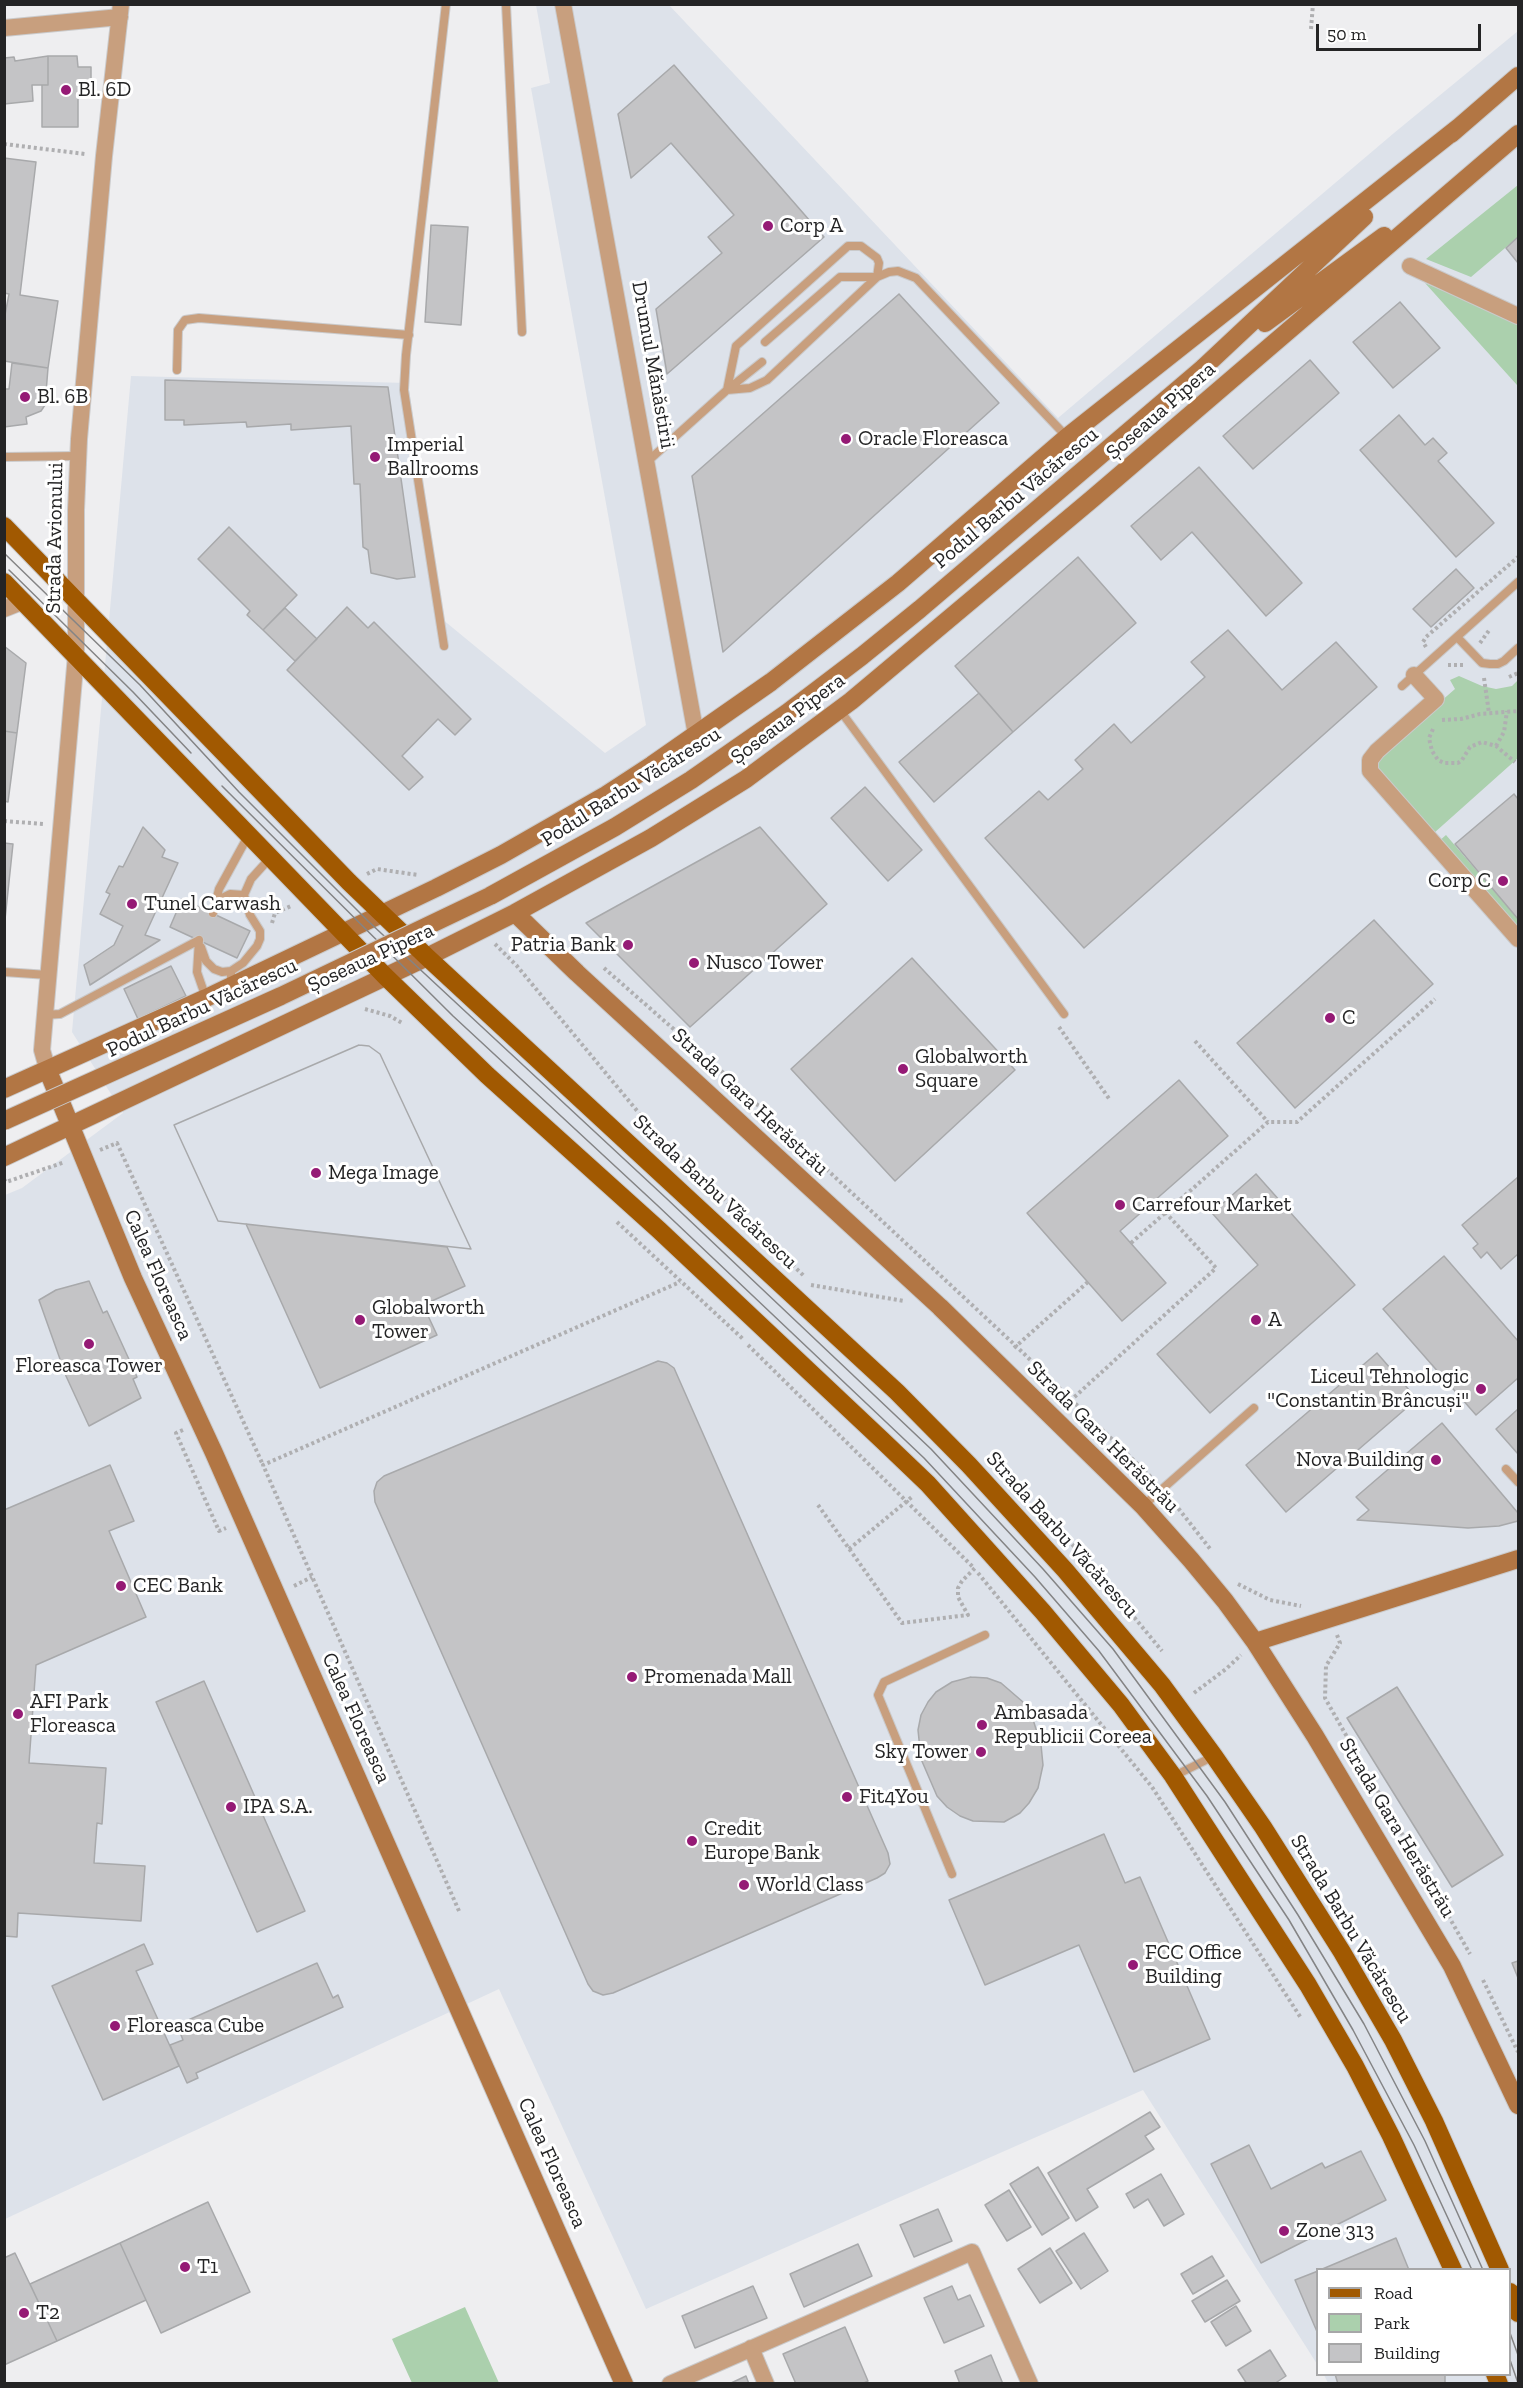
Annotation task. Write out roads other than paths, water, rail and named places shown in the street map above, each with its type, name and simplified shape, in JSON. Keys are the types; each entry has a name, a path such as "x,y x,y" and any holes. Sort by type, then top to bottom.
{"main road":[{"name":"Șoseaua Pipera","path":"1203,368 1459,127 1518,76"},
{"name":"Șoseaua Pipera","path":"4,1089 206,998 231,978 343,933 383,914 511,849 606,795 771,682 898,583 1067,436 1459,127"},
{"name":"Șoseaua Pipera","path":"4,1157 515,913 700,809 746,779 839,709 1083,507 1518,134"},
{"name":"Șoseaua Pipera","path":"1203,368 1492,157"},
{"name":"Podul Barbu Văcărescu","path":"4,1121 281,996 490,896 615,826 691,780 787,713 870,649 1203,368"},
{"name":"Strada Barbu Văcărescu","path":"4,526 427,957 897,1392 969,1465 1114,1627 1162,1685 1214,1756 1263,1827 1342,1952 1393,2040 1434,2121 1499,2268"},
{"path":"4,582 385,976 487,1075 702,1272 928,1485 991,1553 1093,1671 1173,1776 1308,1985 1344,2046 1391,2136 1452,2268"},
{"name":"Strada Gara Herăstrău","path":"515,913 998,1362 1143,1506 1226,1601 1316,1736 1452,1966 1518,2105"},
{"name":"Calea Floreasca","path":"48,1071 133,1278 214,1453 624,2384"},
{"path":"1255,1642 1518,1559"},
{"path":"1511,2297 1518,2313"}],"street":[{"name":"Drumul Mănăstirii","path":"563,4 648,461 696,735"},
{"path":"4,28 120,11"},
{"name":"Strada Avionului","path":"48,1071 42,1050 76,655 78,456 104,156 120,11"},
{"path":"1410,266 1518,316"},
{"path":"4,609 24,601"},
{"path":"1408,680 1436,699 1377,751 1370,760 1370,771 1518,939"},
{"path":"674,2382 972,2252 1030,2384"},
{"path":"751,2349 766,2384"}],"lane":[{"path":"444,646 404,390 446,4"},
{"path":"506,4 522,332"},
{"path":"857,245 869,250 879,262 877,277 767,380 750,388 727,390 736,346 848,246 857,245"},
{"path":"765,342 840,277 877,277 898,271 916,278 1067,436"},
{"path":"177,370 178,330 185,320 199,318 409,335"},
{"path":"648,461 727,390 762,362"},
{"path":"4,457 78,456"},
{"path":"1408,680 1518,582"},
{"path":"1457,637 1482,663 1498,664 1518,648"},
{"path":"839,709 1064,1014"},
{"path":"213,913 219,889 248,836"},
{"path":"199,940 206,961 214,969 231,978 260,939 260,931 250,915 244,896 251,879 270,858"},
{"path":"216,901 230,894 237,893 244,896"},
{"path":"199,940 197,972 206,998"},
{"path":"45,1015 60,1014 199,940"},
{"path":"4,972 48,975"},
{"path":"1143,1506 1254,1408"},
{"path":"1506,1469 1518,1482"},
{"path":"952,1874 878,1695 884,1682 985,1635"},
{"path":"1173,1776 1214,1756"}],"tram line":[{"path":"4,553 140,685 239,792 368,921 666,1198 931,1449 1043,1569 1113,1649 1225,1802 1298,1915 1364,2024 1425,2141 1482,2268"},
{"path":"9,570 133,692 191,753"},
{"path":"222,786 453,1016 924,1458 1035,1577 1099,1651 1207,1796 1289,1920 1353,2030 1414,2145 1471,2268"},
{"path":"1511,2336 1518,2355"},
{"path":"1511,2363 1518,2383"}],"place":[{"name":"Bl. 6D","path":"66,90"},
{"name":"Corp A","path":"768,226"},
{"name":"Bl. 6B","path":"25,397"},
{"name":"Oracle Floreasca","path":"846,439"},
{"name":"Imperial Ballrooms","path":"375,457"},
{"name":"Corp C","path":"1503,881"},
{"name":"Tunel Carwash","path":"132,904"},
{"name":"Patria Bank","path":"628,945"},
{"name":"Nusco Tower","path":"694,963"},
{"name":"C","path":"1330,1018"},
{"name":"Globalworth Square","path":"903,1069"},
{"name":"Mega Image","path":"316,1173"},
{"name":"Carrefour Market","path":"1120,1205"},
{"name":"Globalworth Tower","path":"360,1320"},
{"name":"A","path":"1256,1320"},
{"name":"Floreasca Tower","path":"89,1344"},
{"name":"Liceul Tehnologic \"Constantin Brâncuși\"","path":"1481,1389"},
{"name":"Nova Building","path":"1436,1460"},
{"name":"CEC Bank","path":"121,1586"},
{"name":"Promenada Mall","path":"632,1677"},
{"name":"AFI Park Floreasca","path":"18,1714"},
{"name":"Ambasada Republicii Coreea","path":"982,1725"},
{"name":"Sky Tower","path":"981,1752"},
{"name":"Fit4You","path":"847,1797"},
{"name":"IPA S.A.","path":"231,1807"},
{"name":"Credit Europe Bank","path":"692,1841"},
{"name":"World Class","path":"744,1885"},
{"name":"FCC Office Building","path":"1133,1965"},
{"name":"Floreasca Cube","path":"115,2026"},
{"name":"Zone 313","path":"1284,2231"},
{"name":"T1","path":"185,2267"},
{"name":"T2","path":"24,2313"}]}
